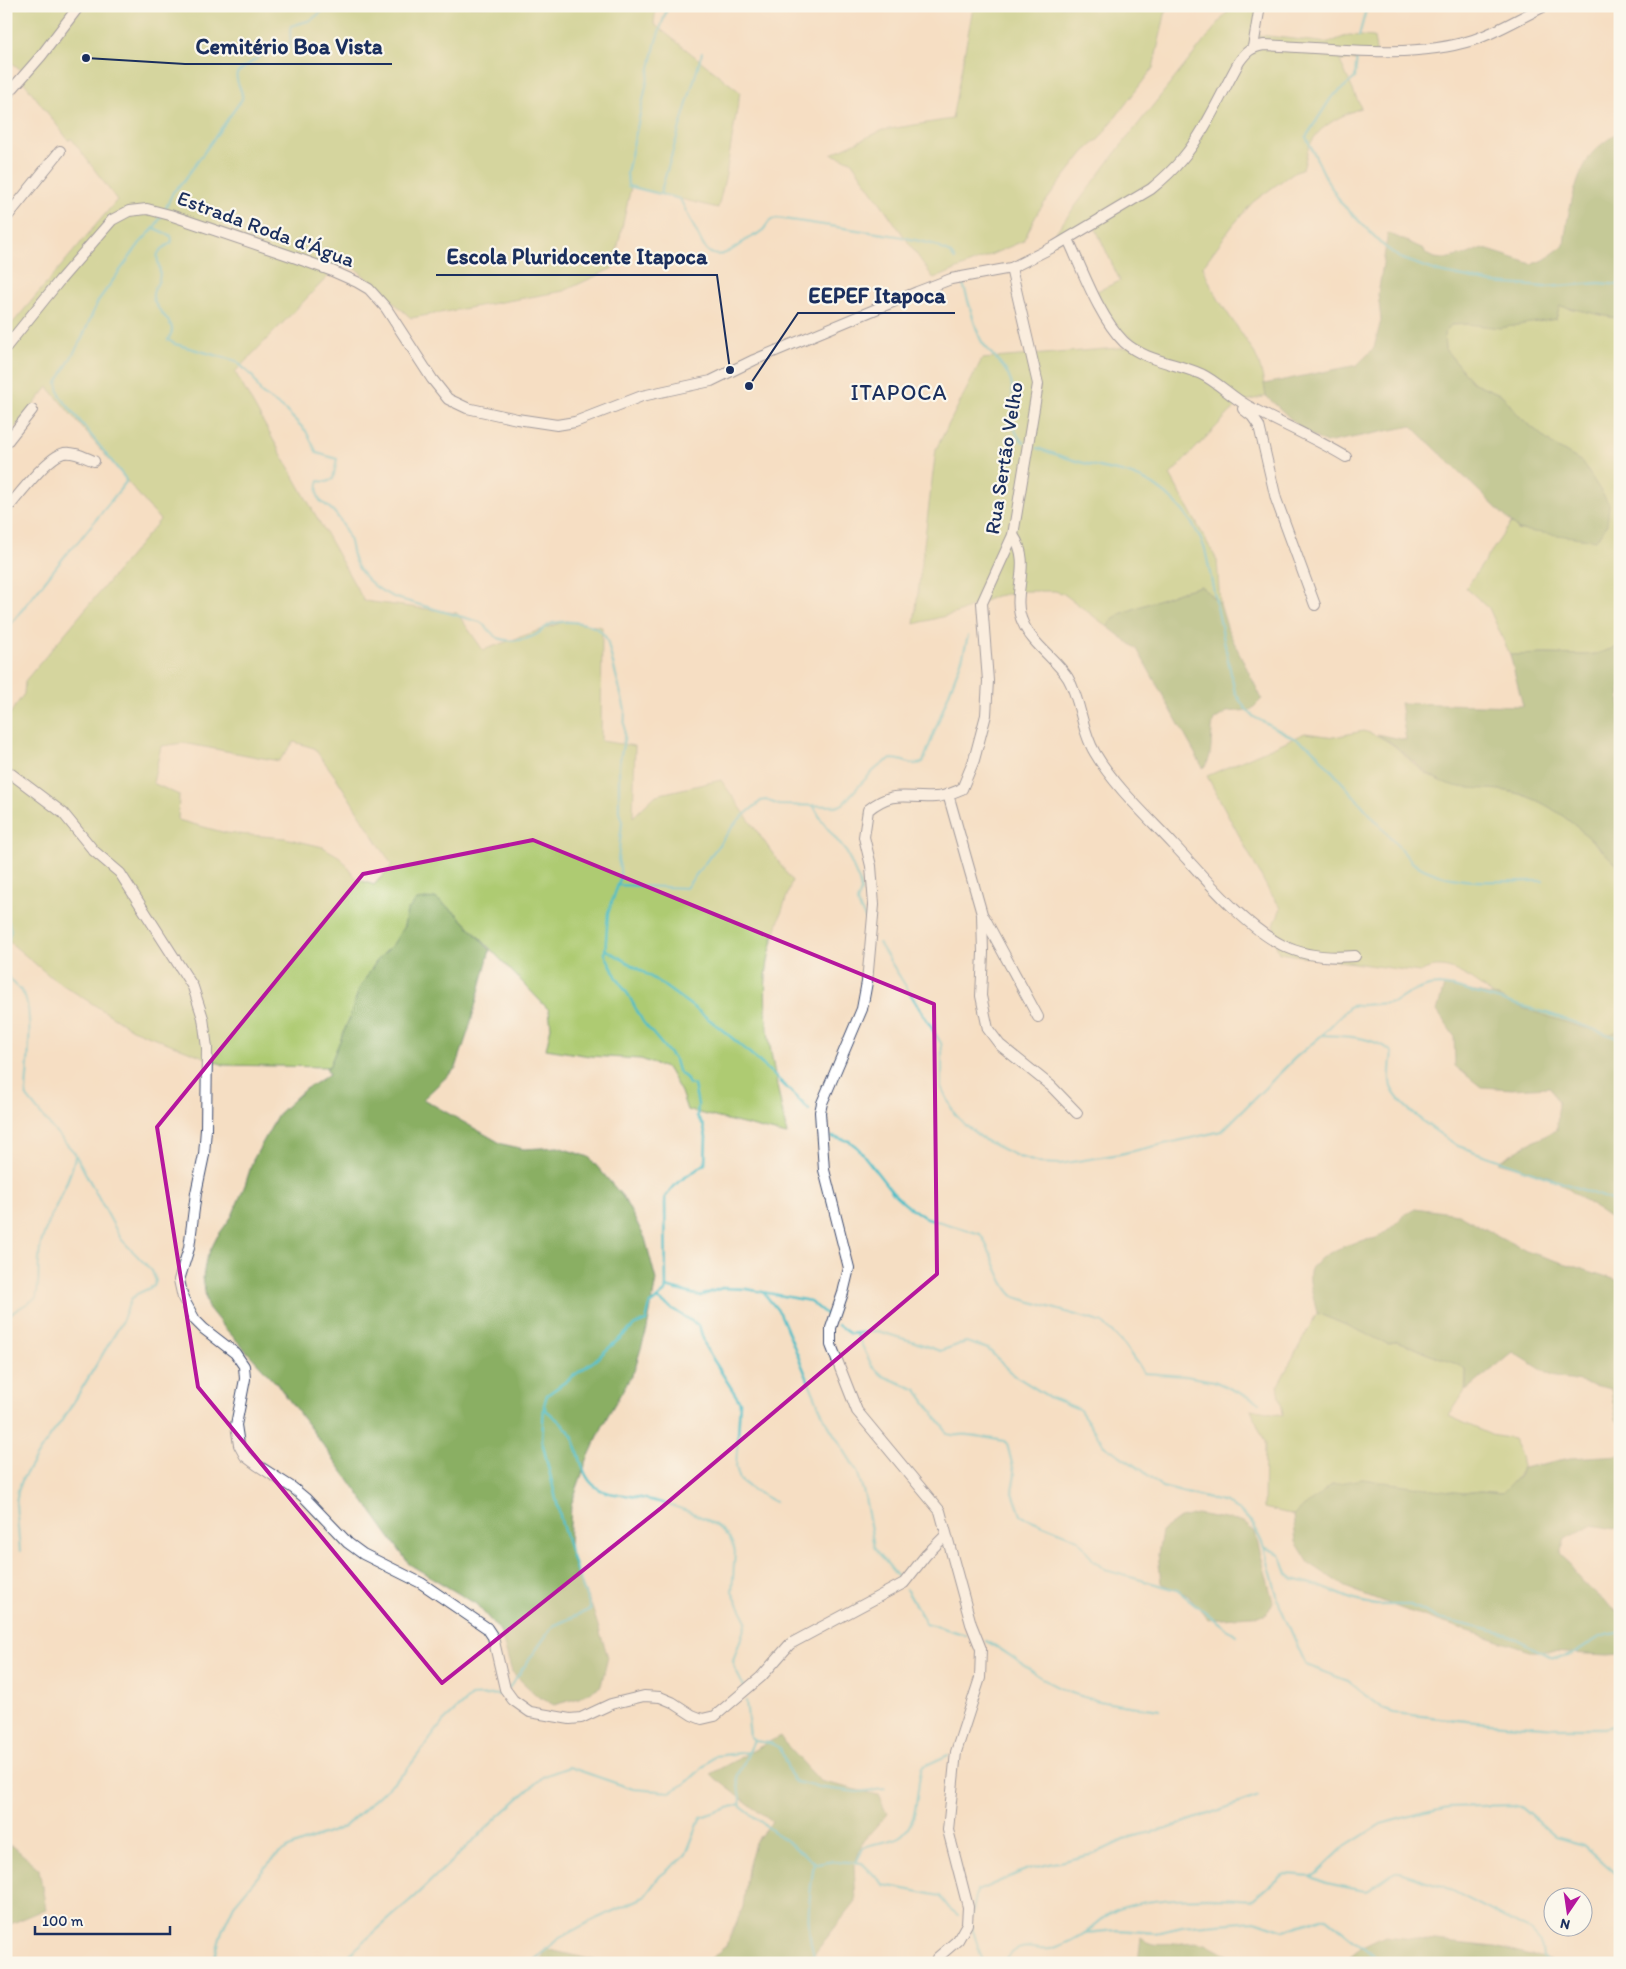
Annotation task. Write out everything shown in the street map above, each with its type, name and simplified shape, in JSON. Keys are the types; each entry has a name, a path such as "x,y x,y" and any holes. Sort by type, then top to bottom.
{"street":[{"path":"6,96 41,56 79,6"},
{"path":"1260,6 1253,47 1264,45 1396,50 1453,46 1490,35 1545,6"},
{"name":"Estrada Roda d'Água","path":"6,347 112,220 129,211 147,209 160,211 330,270 357,282 369,290 386,308 432,379 448,399 473,410 557,426 574,422 642,396 711,381 754,360 917,292 952,280 1011,268 1032,258 1151,189 1167,175 1195,141 1239,62 1246,52 1253,47"},
{"path":"6,218 60,151"},
{"path":"1068,238 1099,305 1123,341 1142,354 1208,378 1232,397 1252,416 1259,426 1276,499 1315,605"},
{"name":"Rua Sertão Velho","path":"948,794 962,789 974,760 986,715 988,681 982,603 1013,535 1038,384 1011,268"},
{"path":"1232,397 1346,457"},
{"path":"6,443 32,410"},
{"path":"6,510 34,476 60,455 73,453 94,461"},
{"path":"1013,535 1020,546 1023,560 1018,607 1023,623 1031,636 1067,677 1073,689 1090,743 1102,764 1229,904 1264,934 1280,944 1305,954 1331,958 1355,956"},
{"path":"6,770 63,813 94,851 120,873 193,987 203,1018 206,1036 206,1130 204,1155 196,1193 189,1248 179,1280 182,1298 195,1320 235,1353 244,1366 245,1379 236,1425 239,1444 245,1456 293,1488 348,1543 363,1554 420,1583 486,1628 493,1637 505,1689 513,1700 530,1712 558,1718 581,1718 612,1704 644,1696 660,1697 702,1719 716,1716 761,1677 790,1644 904,1583 926,1555 945,1536"},
{"path":"936,1963 936,1958 958,1940 966,1924 968,1907 948,1830 956,1752 980,1678 981,1649 971,1624 945,1536 940,1511 857,1411 832,1346 831,1328 843,1293 848,1268 824,1170 820,1112 822,1103 862,1009 867,982 874,905 871,866 864,837 868,810 879,801 895,796 937,797 948,794 982,914 1038,1017"},
{"path":"982,914 984,953 981,996 988,1029 996,1040 1051,1086 1077,1113"}],"highlighted area":[{"path":"533,840 934,1004 937,1274 661,1508 442,1683 198,1387 157,1127 363,874"}],"green space":[{"path":"6,6 78,6 26,74 6,58"},
{"path":"83,6 656,6 654,24 740,92 726,174 718,208 631,187 613,268 564,291 411,318 345,259 235,372 364,601 457,613 483,650 566,621 602,627 601,741 635,746 633,817 656,795 721,780 792,881 770,952 765,995 772,1056 787,1135 687,1110 681,1092 668,1069 641,1059 590,1056 546,1049 551,1027 549,1010 457,914 435,898 416,902 407,911 404,926 394,943 376,962 359,989 350,1017 329,1067 224,1065 132,1029 52,978 6,939 6,719 24,694 25,681 160,520 48,387 6,438 6,331 117,200 71,138 69,141 23,81","holes":["294,742 314,748 337,779 392,865 374,885 357,879 340,857 323,847 285,838 226,833 178,820 179,795 153,783 161,746 183,743 279,761"]},
{"path":"966,6 1167,6 1153,68 1099,139 1084,152 1058,185 1038,212 1023,241 934,279 851,161 831,154 883,130 952,119 973,8"},
{"path":"1232,6 1258,6 1259,35 1328,43 1349,35 1374,37 1377,57 1340,61 1361,108 1340,117 1316,135 1310,144 1303,168 1294,172 1253,202 1233,225 1203,266 1219,301 1255,354 1266,396 1239,403 1170,475 1217,560 1220,604 1201,586 1179,592 1120,614 1111,620 1108,627 1064,594 1055,591 1024,591 996,596 957,613 914,624 936,449 982,359 1143,346 1120,330 1107,313 1097,291 1120,281 1094,225 1046,245 1116,152"},
{"path":"1620,130 1620,319 1560,306 1556,319 1500,328 1467,324 1451,325 1444,334 1445,349 1472,382 1502,395 1520,417 1553,445 1582,462 1609,504 1607,525 1596,540 1519,530 1412,426 1326,443 1305,432 1266,396 1264,384 1357,365 1374,348 1381,320 1378,294 1388,233 1424,249 1426,254 1434,258 1444,259 1468,254 1482,248 1532,264 1544,260 1564,245 1572,199 1584,166 1596,149"},
{"path":"1560,306 1620,319 1620,646 1596,654 1584,655 1510,655 1489,608 1466,588 1511,523 1519,531 1582,462 1553,445 1520,417 1502,395 1472,382 1445,349 1444,334 1450,325 1536,322 1556,319"},
{"path":"1201,586 1220,604 1228,630 1262,699 1251,710 1227,712 1214,720 1209,758 1203,768 1137,649 1108,627 1111,620 1120,614 1179,592"},
{"path":"1620,646 1620,868 1571,822 1543,804 1512,792 1464,788 1440,781 1426,772 1393,744 1377,734 1406,740 1400,703 1523,706 1510,655 1584,655 1596,654"},
{"path":"1363,731 1384,739 1420,769 1439,780 1459,785 1511,792 1543,803 1570,822 1620,868 1620,1030 1611,1034 1604,1034 1532,1012 1499,998 1452,969 1442,967 1431,968 1420,972 1279,953 1274,930 1281,908 1269,891 1207,776 1305,733 1334,737"},
{"path":"435,898 457,914 490,950 469,1029 456,1068 423,1099 502,1144 524,1149 558,1147 589,1157 623,1197 645,1238 656,1280 647,1329 634,1371 607,1417 587,1460 571,1505 569,1545 577,1575 592,1607 608,1657 601,1686 579,1698 554,1705 537,1696 512,1672 500,1631 476,1604 409,1564 277,1384 207,1306 203,1277 206,1259 217,1237 232,1216 253,1160 279,1113 305,1089 329,1075 326,1067 329,1067 350,1017 359,989 376,962 394,943 404,926 407,911 417,900"},
{"path":"1444,986 1496,996 1525,1009 1577,1026 1610,1034 1620,1030 1620,1225 1551,1177 1498,1162 1524,1146 1557,1130 1558,1103 1550,1087 1512,1089 1481,1087 1455,1066 1454,1036 1437,1011"},
{"path":"1415,1208 1458,1214 1526,1251 1620,1281 1620,1425 1616,1419 1611,1389 1552,1376 1513,1352 1466,1391 1466,1371 1459,1365 1397,1341 1388,1344 1317,1313 1311,1287 1310,1272 1312,1266 1324,1256 1340,1248 1382,1235 1404,1215"},
{"path":"1317,1313 1388,1344 1396,1341 1459,1365 1466,1371 1465,1391 1449,1416 1491,1435 1513,1439 1521,1456 1522,1463 1515,1480 1502,1493 1481,1491 1463,1493 1333,1484 1294,1515 1264,1508 1265,1443 1251,1409 1283,1415 1278,1385"},
{"path":"1620,1455 1620,1530 1592,1525 1565,1539 1561,1552 1580,1578 1620,1614 1620,1654 1529,1651 1405,1610 1345,1587 1309,1563 1296,1542 1293,1515 1333,1484 1362,1479 1463,1493 1481,1491 1502,1493 1519,1476 1522,1468 1570,1458"},
{"path":"1197,1514 1243,1522 1255,1532 1273,1602 1266,1615 1208,1619 1189,1596 1161,1583 1158,1554 1162,1531 1180,1518"},
{"path":"780,1736 820,1781 878,1795 887,1814 863,1841 854,1866 856,1901 807,1963 705,1963 726,1946 743,1907 748,1868 755,1842 772,1822 710,1774"},
{"path":"6,1846 13,1846 39,1869 46,1909 6,1926"},
{"path":"1385,1936 1495,1947 1560,1963 1342,1963 1360,1948"},
{"path":"1141,1938 1147,1942 1163,1945 1195,1942 1207,1944 1217,1948 1239,1963 1138,1963"},
{"path":"546,1949 606,1963 540,1963"}],"waterway":[{"path":"165,210 173,192 183,182 242,99 242,92 236,77 237,73 266,53 286,51 290,43 291,26 311,20 329,6"},
{"path":"668,6 656,41 627,173 628,186 680,199 703,245 713,254 724,254 730,251 761,231 770,221 777,218 897,236 932,244 950,253 955,259"},
{"path":"1359,36 1367,6"},
{"path":"660,194 702,53"},
{"path":"1357,53 1355,78 1331,98 1306,137 1327,180 1341,203 1385,247 1400,258 1439,272 1493,283 1545,287 1599,283 1620,285"},
{"path":"6,630 126,482 125,478 60,396 57,383 82,338 98,301 162,215"},
{"path":"154,228 171,236 172,240 171,243 159,252 160,273 153,294 154,301 172,326 172,333 168,340 175,344 236,361 253,377 261,393 283,408 306,431 317,453 337,459 333,479 327,482 319,481 318,495 320,501 333,511 339,519 350,542 356,563 364,576 376,587 396,598 480,622 498,638 503,640 531,637 553,623 576,622 598,629 607,640 625,710 624,740 619,764 619,812 622,822 618,859 620,879 608,913 605,954 643,1022 675,1060 678,1071 686,1078 689,1084 694,1085 698,1105 697,1116 703,1125 706,1137 705,1164 678,1182 665,1197 666,1287 665,1292 650,1305 646,1321 635,1325 594,1361 547,1395 544,1405 542,1441 562,1524 576,1570 591,1609 553,1626 509,1688"},
{"path":"963,284 979,337 1009,376 1013,390 1013,423 1019,437 1025,443"},
{"path":"1037,448 1083,463 1132,475 1156,487 1177,504 1193,525 1205,549 1235,693 1254,717 1309,746 1413,863 1428,871 1459,879 1476,881 1543,881"},
{"path":"618,885 686,888 737,821 761,801 766,800 779,805 839,806 874,771 887,761 897,759 912,764 923,762 963,656 968,636"},
{"path":"813,805 822,821 847,853 859,881 861,891 857,902 868,923"},
{"path":"6,913 11,930 6,949"},
{"path":"879,943 941,1043 942,1088 954,1113 965,1125 986,1141 1019,1157 1040,1163 1060,1164 1120,1154 1222,1131 1350,1006 1395,1002 1411,992 1429,986 1454,987 1550,1014 1618,1038"},
{"path":"605,949 650,976 702,1014 775,1076 809,1110"},
{"path":"6,974 22,992 27,1003 29,1015 27,1097 74,1152 121,1239 152,1271 156,1281 154,1286 131,1299 121,1324 67,1413 23,1478 16,1504 20,1551"},
{"path":"1322,1035 1367,1040 1392,1052 1390,1079 1395,1095 1421,1120 1458,1146 1620,1203"},
{"path":"832,1137 849,1141 858,1148 893,1193 924,1217 980,1234 1000,1277 1015,1297 1103,1323 1124,1345 1144,1373 1185,1376 1214,1381 1259,1402"},
{"path":"6,1319 10,1314 36,1298 40,1247 73,1166 75,1156"},
{"path":"666,1287 700,1296 722,1288 747,1289 810,1301 827,1315"},
{"path":"763,1292 780,1313 824,1418 857,1471 865,1497 874,1547 897,1576"},
{"path":"657,1299 699,1326 706,1348 740,1402 736,1467 740,1480 753,1490 775,1502"},
{"path":"838,1325 850,1334 877,1331 940,1351 966,1342 988,1349 1014,1375 1049,1397 1079,1409 1104,1445 1143,1471 1162,1487 1226,1503 1239,1510 1253,1524 1264,1547 1280,1606 1306,1665 1348,1681 1385,1710 1394,1713 1476,1722 1557,1728 1604,1728 1620,1724"},
{"path":"856,1333 872,1366 883,1376 917,1390 948,1434 982,1437 1004,1441 1007,1444 1015,1475 1012,1490 1021,1515 1078,1539 1093,1560 1105,1570 1177,1590 1236,1636"},
{"path":"545,1407 571,1434 585,1473 594,1485 608,1493 658,1502 692,1513 721,1529 730,1540 735,1552 732,1592 747,1621 733,1661 744,1687"},
{"path":"1264,1547 1280,1554 1287,1574 1293,1579 1319,1586 1351,1599 1375,1605 1410,1605 1439,1619 1507,1634 1551,1657 1558,1658 1571,1655 1600,1637 1620,1633"},
{"path":"906,1589 926,1623 966,1635"},
{"path":"986,1641 1061,1689 1102,1702 1160,1710"},
{"path":"213,1963 222,1931 234,1905 269,1863 280,1853 293,1846 344,1827 405,1772 443,1722 471,1696 505,1694"},
{"path":"746,1701 750,1737 754,1741"},
{"path":"754,1741 737,1777 741,1807 817,1864 835,1861 862,1863 884,1885 940,1896 949,1908 958,1915"},
{"path":"754,1741 770,1743 780,1748 795,1782 857,1792 885,1789"},
{"path":"340,1963 544,1776 569,1767 633,1789 670,1792 685,1784 715,1756 749,1752"},
{"path":"856,1863 863,1848 897,1838 905,1832 914,1816 922,1767 948,1755"},
{"path":"972,1916 977,1891 1028,1869 1094,1854 1130,1837 1166,1829 1259,1796"},
{"path":"531,1963 558,1939 589,1922 644,1897 660,1876 686,1854 701,1817 740,1804"},
{"path":"1311,1876 1316,1874 1343,1848 1381,1824 1449,1807 1512,1805 1520,1807 1555,1837 1584,1845 1620,1877"},
{"path":"814,1862 809,1926 810,1938 817,1963"},
{"path":"1002,1963 1020,1948 1049,1949 1067,1943 1088,1931 1112,1912 1130,1905 1183,1899 1221,1898 1253,1900 1285,1874 1311,1876 1326,1883 1365,1891 1395,1872 1443,1886 1532,1932 1541,1942 1543,1958 1549,1963"},
{"path":"1085,1933 1118,1930 1156,1933 1181,1927 1255,1921 1284,1931 1327,1918 1383,1963"},
{"path":"971,1924 982,1959 990,1963"}],"place":[{"name":"Cemitério Boa Vista","path":"86,58"},
{"name":"Escola Pluridocente Itapoca","path":"730,370"},
{"name":"EEPEF Itapoca","path":"749,386"}],"district":[{"name":"ITAPOCA","path":"899,392"}]}
